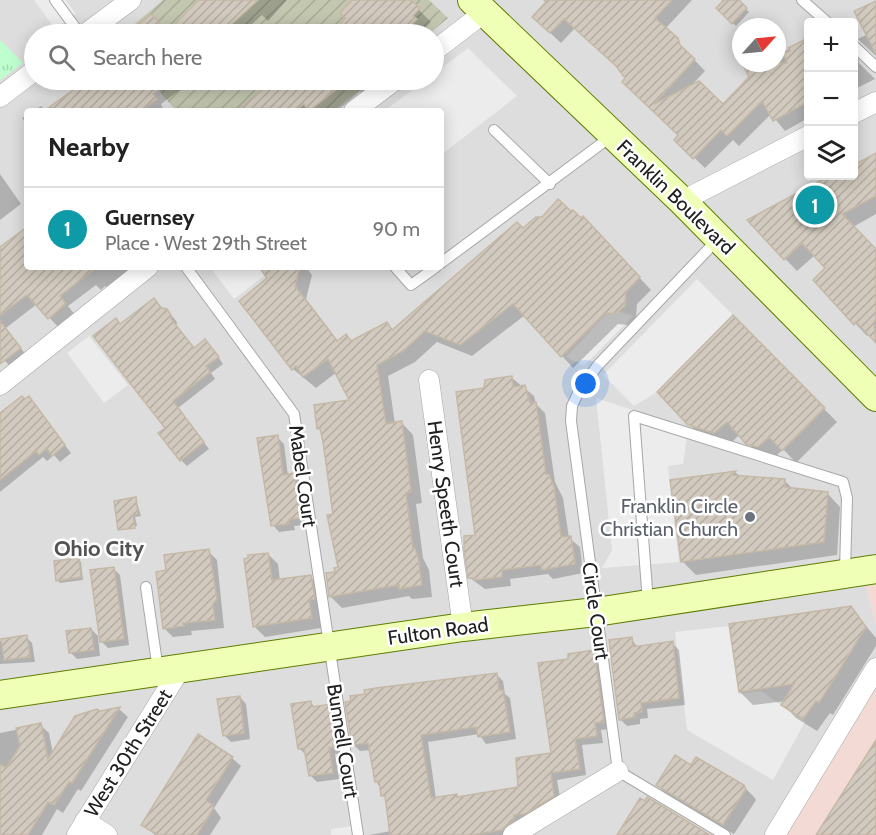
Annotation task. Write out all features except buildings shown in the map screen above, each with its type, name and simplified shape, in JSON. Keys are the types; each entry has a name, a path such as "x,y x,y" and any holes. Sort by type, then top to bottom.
{"street":[{"path":"97,24 131,0"},
{"path":"444,41 478,6"},
{"name":"Franklin Boulevard","path":"478,6 682,201 876,397"},
{"path":"0,97 24,79"},
{"path":"358,108 382,90"},
{"path":"858,111 876,102"},
{"path":"682,201 804,138"},
{"path":"0,385 144,270"},
{"name":"Henry Speeth Court","path":"429,380 463,627"},
{"name":"Fulton Road","path":"0,695 169,672 463,627 596,612 876,570"},
{"path":"775,835 876,668"},
{"name":"West 30th Street","path":"81,828 169,672"},
{"path":"513,835 618,771"},
{"path":"81,828 107,835"}],"lane":[{"path":"55,0 75,24"},
{"path":"802,0 822,18"},
{"path":"858,50 876,67"},
{"path":"495,130 550,184"},
{"path":"444,261 613,135"},
{"name":"Circle Court","path":"618,771 571,421 572,406 579,391 598,365 719,238"},
{"name":"Mabel Court","path":"188,270 294,414 328,647"},
{"path":"398,270 411,285 432,270"},
{"path":"648,604 634,416 843,482 847,498 845,574"},
{"path":"146,587 169,672"},
{"name":"Bunnell Court","path":"328,647 358,835"},
{"path":"618,771 725,835"}],"shaded area":[{"path":"0,0 876,0 876,569 863,573 876,624 876,668 775,835 0,835"},
{"path":"34,0 66,0 76,14 62,24 51,24"},
{"path":"163,0 429,0 448,18 441,24 135,24"},
{"path":"468,48 517,96 444,153 444,108 388,108 412,90 444,90 444,66"},
{"path":"158,90 360,90 337,108 173,108"},
{"path":"212,270 261,270 265,275 234,299"},
{"path":"697,279 733,315 657,392 634,406 603,375"},
{"path":"611,309 633,316 584,366 566,357"},
{"path":"89,336 128,385 104,403 67,353"},
{"path":"596,398 688,428 683,464 668,466 679,562 602,568 612,550"},
{"path":"876,569 876,624 862,572"},
{"path":"729,626 739,694 761,691 805,722 773,780 687,730 675,632"},
{"path":"876,668 876,835 775,835"},
{"path":"352,826 354,835 331,835 331,829"}],"green space":[{"path":"0,40 23,63 0,80"}],"place":[{"name":"Guernsey","path":"815,205"},
{"name":"Franklin Circle Christian Church","path":"750,517"}],"district":[{"name":"Ohio City","path":"99,548"}]}
